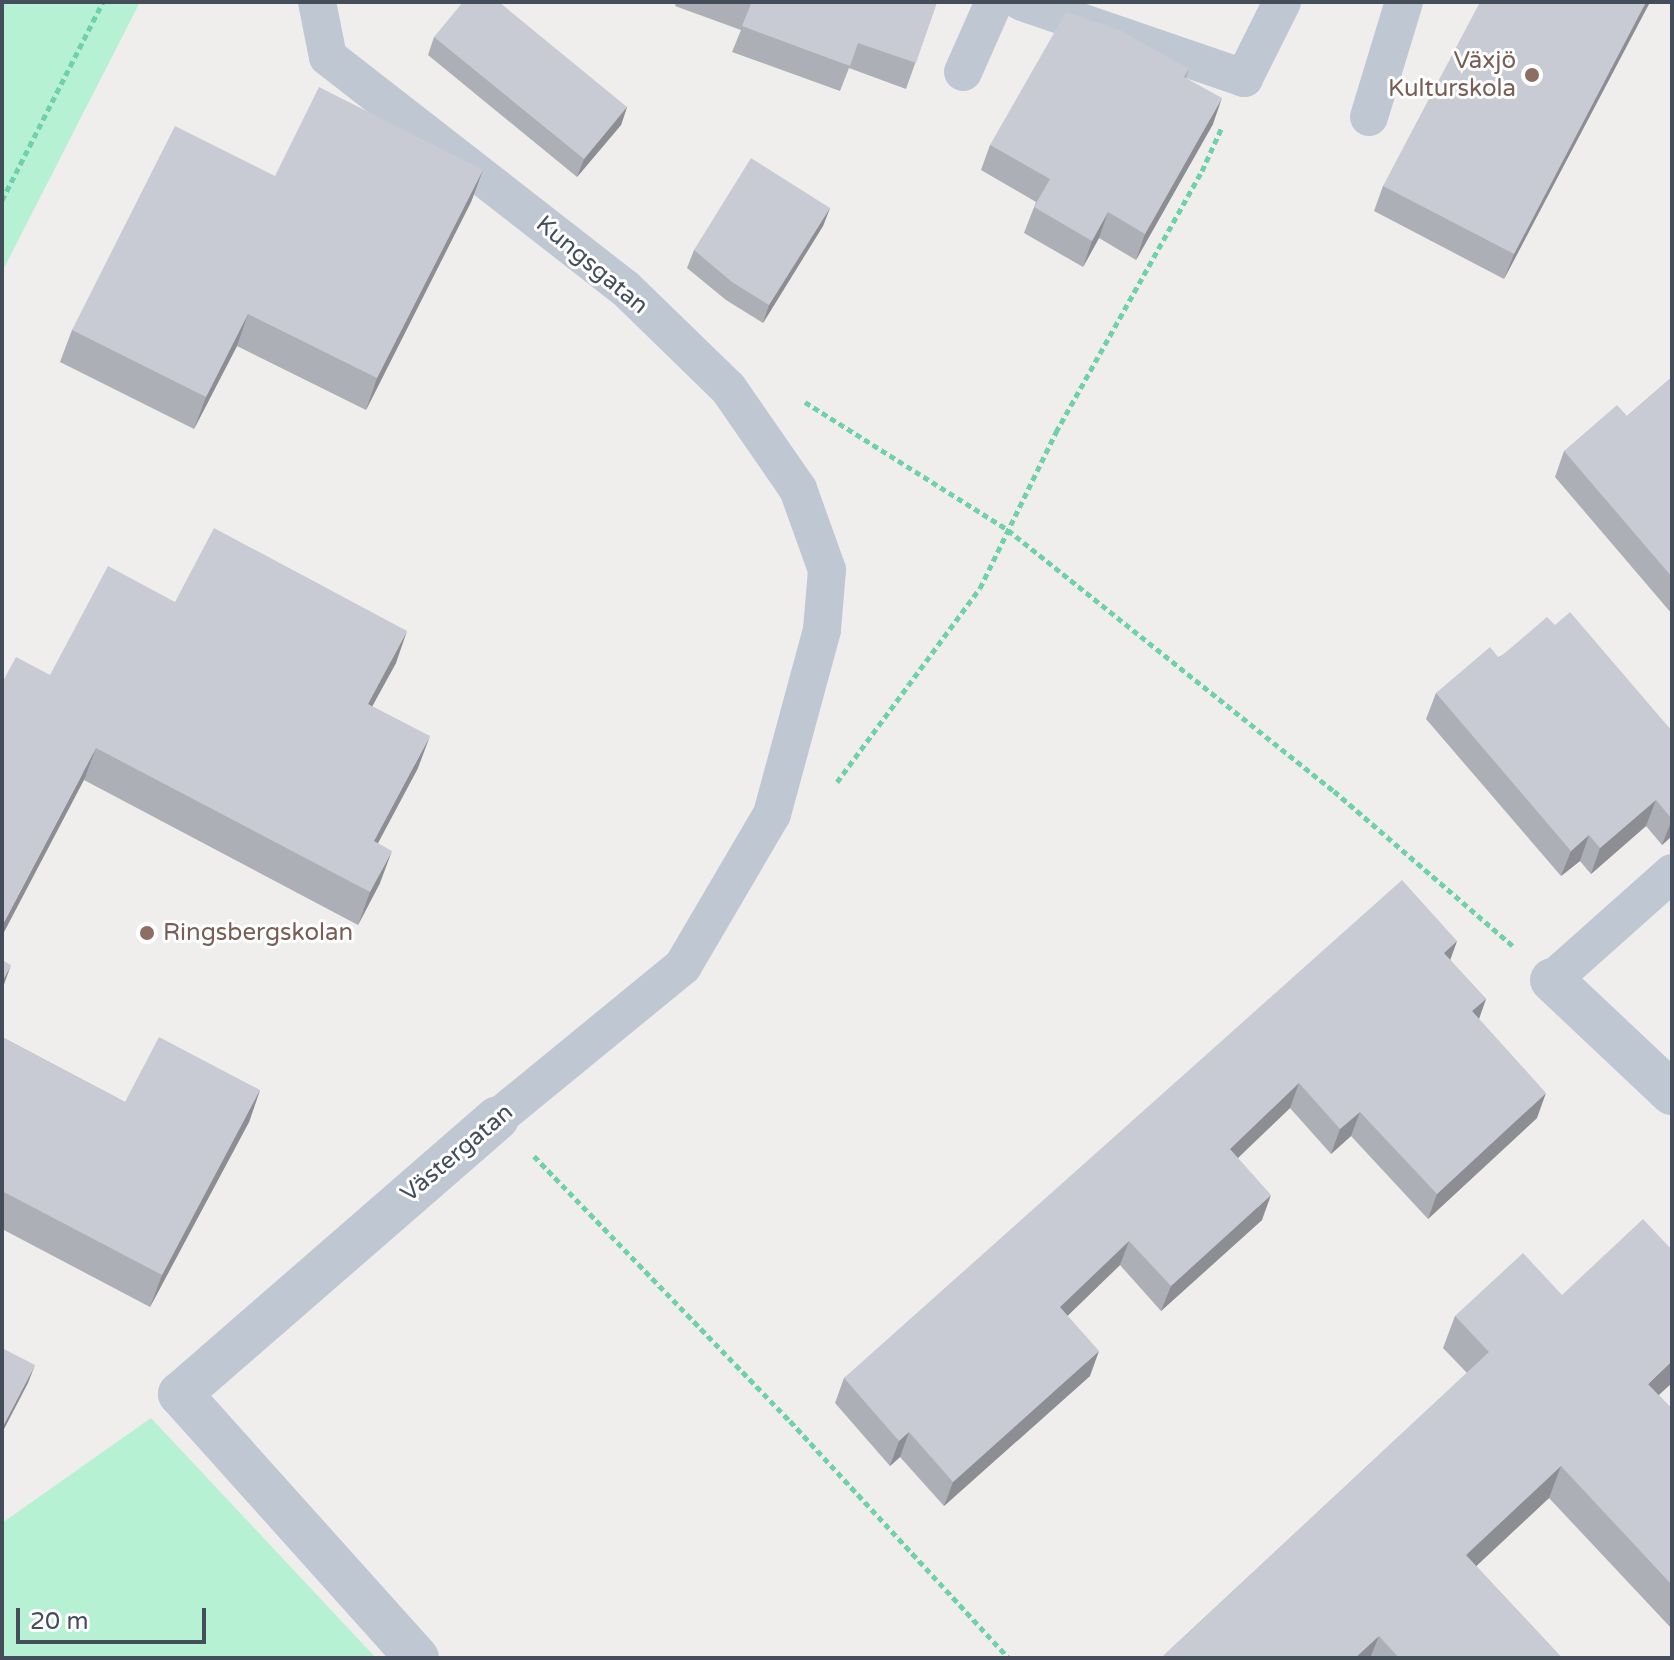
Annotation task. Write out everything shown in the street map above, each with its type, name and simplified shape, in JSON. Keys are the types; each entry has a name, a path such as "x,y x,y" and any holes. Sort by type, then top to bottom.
{"street":[{"path":"1552,980 1672,1093"},
{"name":"Västergatan","path":"417,1658 180,1394 497,1118"}],"lane":[{"name":"Kungsgatan","path":"317,2 328,57 625,288 728,388 798,489 827,570"},
{"path":"963,72 994,2"},
{"path":"1022,2 1244,78 1282,2"},
{"path":"1369,117 1404,2"},
{"name":"Västergatan","path":"497,1118 683,966 772,814 822,630 827,570"},
{"path":"1552,980 1672,873"}],"path":[{"path":"2,200 103,2"},
{"path":"830,791 980,588 1056,432 1202,171 1244,78"},
{"path":"797,396 1008,530 1334,791 1552,980"},
{"path":"497,1118 790,1421 1009,1658"}],"green space":[{"path":"2,2 140,2 2,272"},
{"path":"151,1418 376,1658 2,1658 2,1523"}],"building":[{"path":"463,2 499,2 627,107 584,159 434,37"},
{"path":"745,2 937,2 916,63 858,43 850,66 742,26 751,4"},
{"path":"1480,2 1646,2 1514,254 1383,186"},
{"path":"1066,12 1120,30 1189,69 1184,77 1222,98 1145,234 1108,212 1092,241 1034,207 1050,179 990,145"},
{"path":"319,87 483,170 377,378 248,314 206,397 72,330 175,126 275,176"},
{"path":"751,158 830,208 769,305 732,282 694,250"},
{"path":"1672,377 1672,577 1564,451 1617,405 1627,416"},
{"path":"214,528 407,631 368,704 430,736 374,841 392,851 370,892 96,748 2,926 2,683 16,657 50,675 108,566 175,602"},
{"path":"1570,612 1672,731 1672,819 1656,800 1600,848 1589,835 1571,851 1436,693 1490,647 1499,658 1547,617 1555,625"},
{"path":"1402,880 1457,941 1444,953 1486,999 1472,1011 1546,1093 1437,1194 1360,1112 1340,1129 1299,1083 1230,1149 1271,1195 1171,1286 1129,1241 1060,1307 1099,1351 953,1482 909,1432 899,1441 844,1378"},
{"path":"2,960 11,965 2,982"},
{"path":"2,1037 125,1102 159,1037 260,1090 162,1275 2,1191"},
{"path":"1643,1219 1672,1250 1672,1361 1648,1384 1672,1409 1672,1585 1561,1466 1466,1555 1562,1658 1399,1658 1379,1636 1355,1658 1161,1658 1489,1352 1455,1316 1523,1253 1562,1295"},
{"path":"2,1348 35,1365 2,1428"}],"place":[{"name":"Växjö Kulturskola","path":"1532,75"},
{"name":"Ringsbergskolan","path":"147,933"}]}
